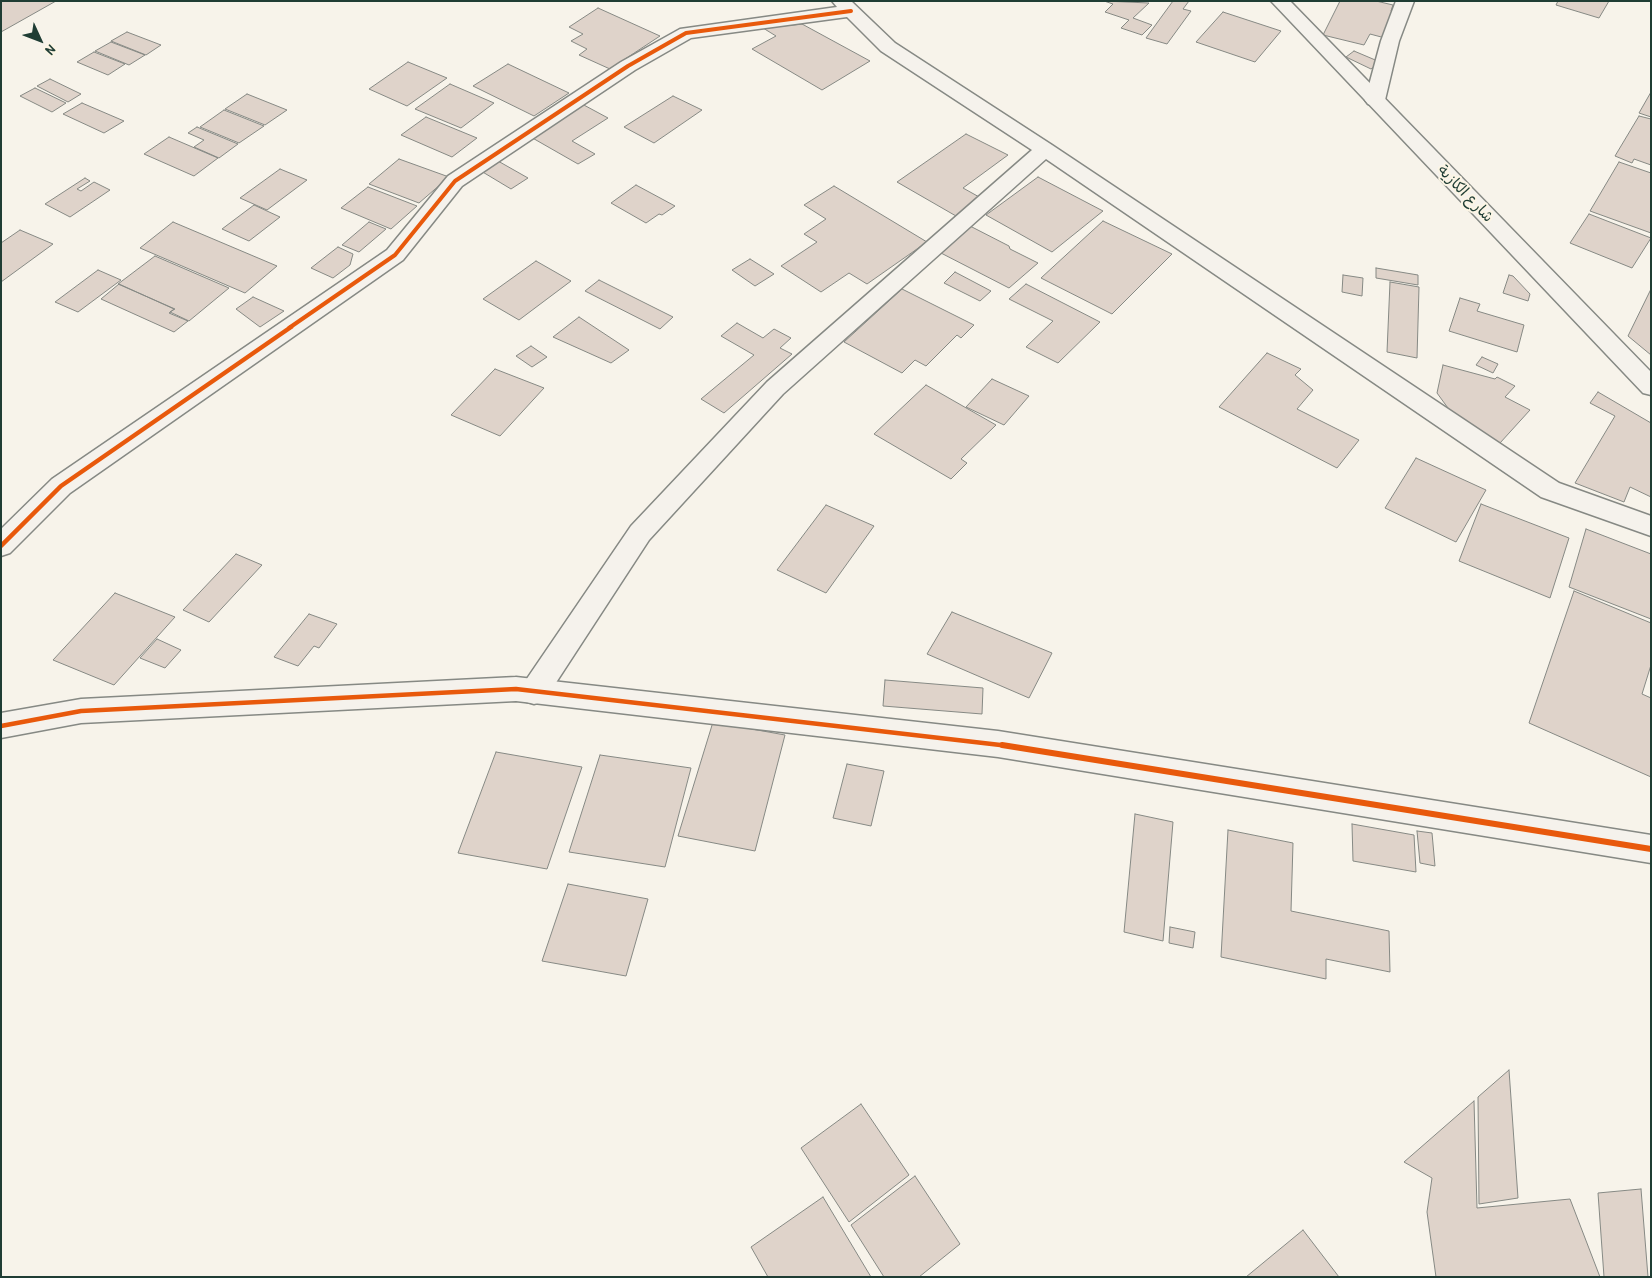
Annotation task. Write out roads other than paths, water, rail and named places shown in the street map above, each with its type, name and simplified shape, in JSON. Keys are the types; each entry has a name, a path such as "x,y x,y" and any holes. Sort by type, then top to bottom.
{"street":[{"name":"شارع الكازية","path":"1280,1 1651,387"},
{"path":"1375,100 1390,42 1405,1"},
{"path":"1,546 61,486 395,255 455,180 628,66 686,34 846,6 888,47 1045,149 1550,490 1651,526"},
{"path":"534,692 640,534 775,388 1045,149"},
{"path":"1,726 81,711 516,689 998,744 1651,849"}]}
